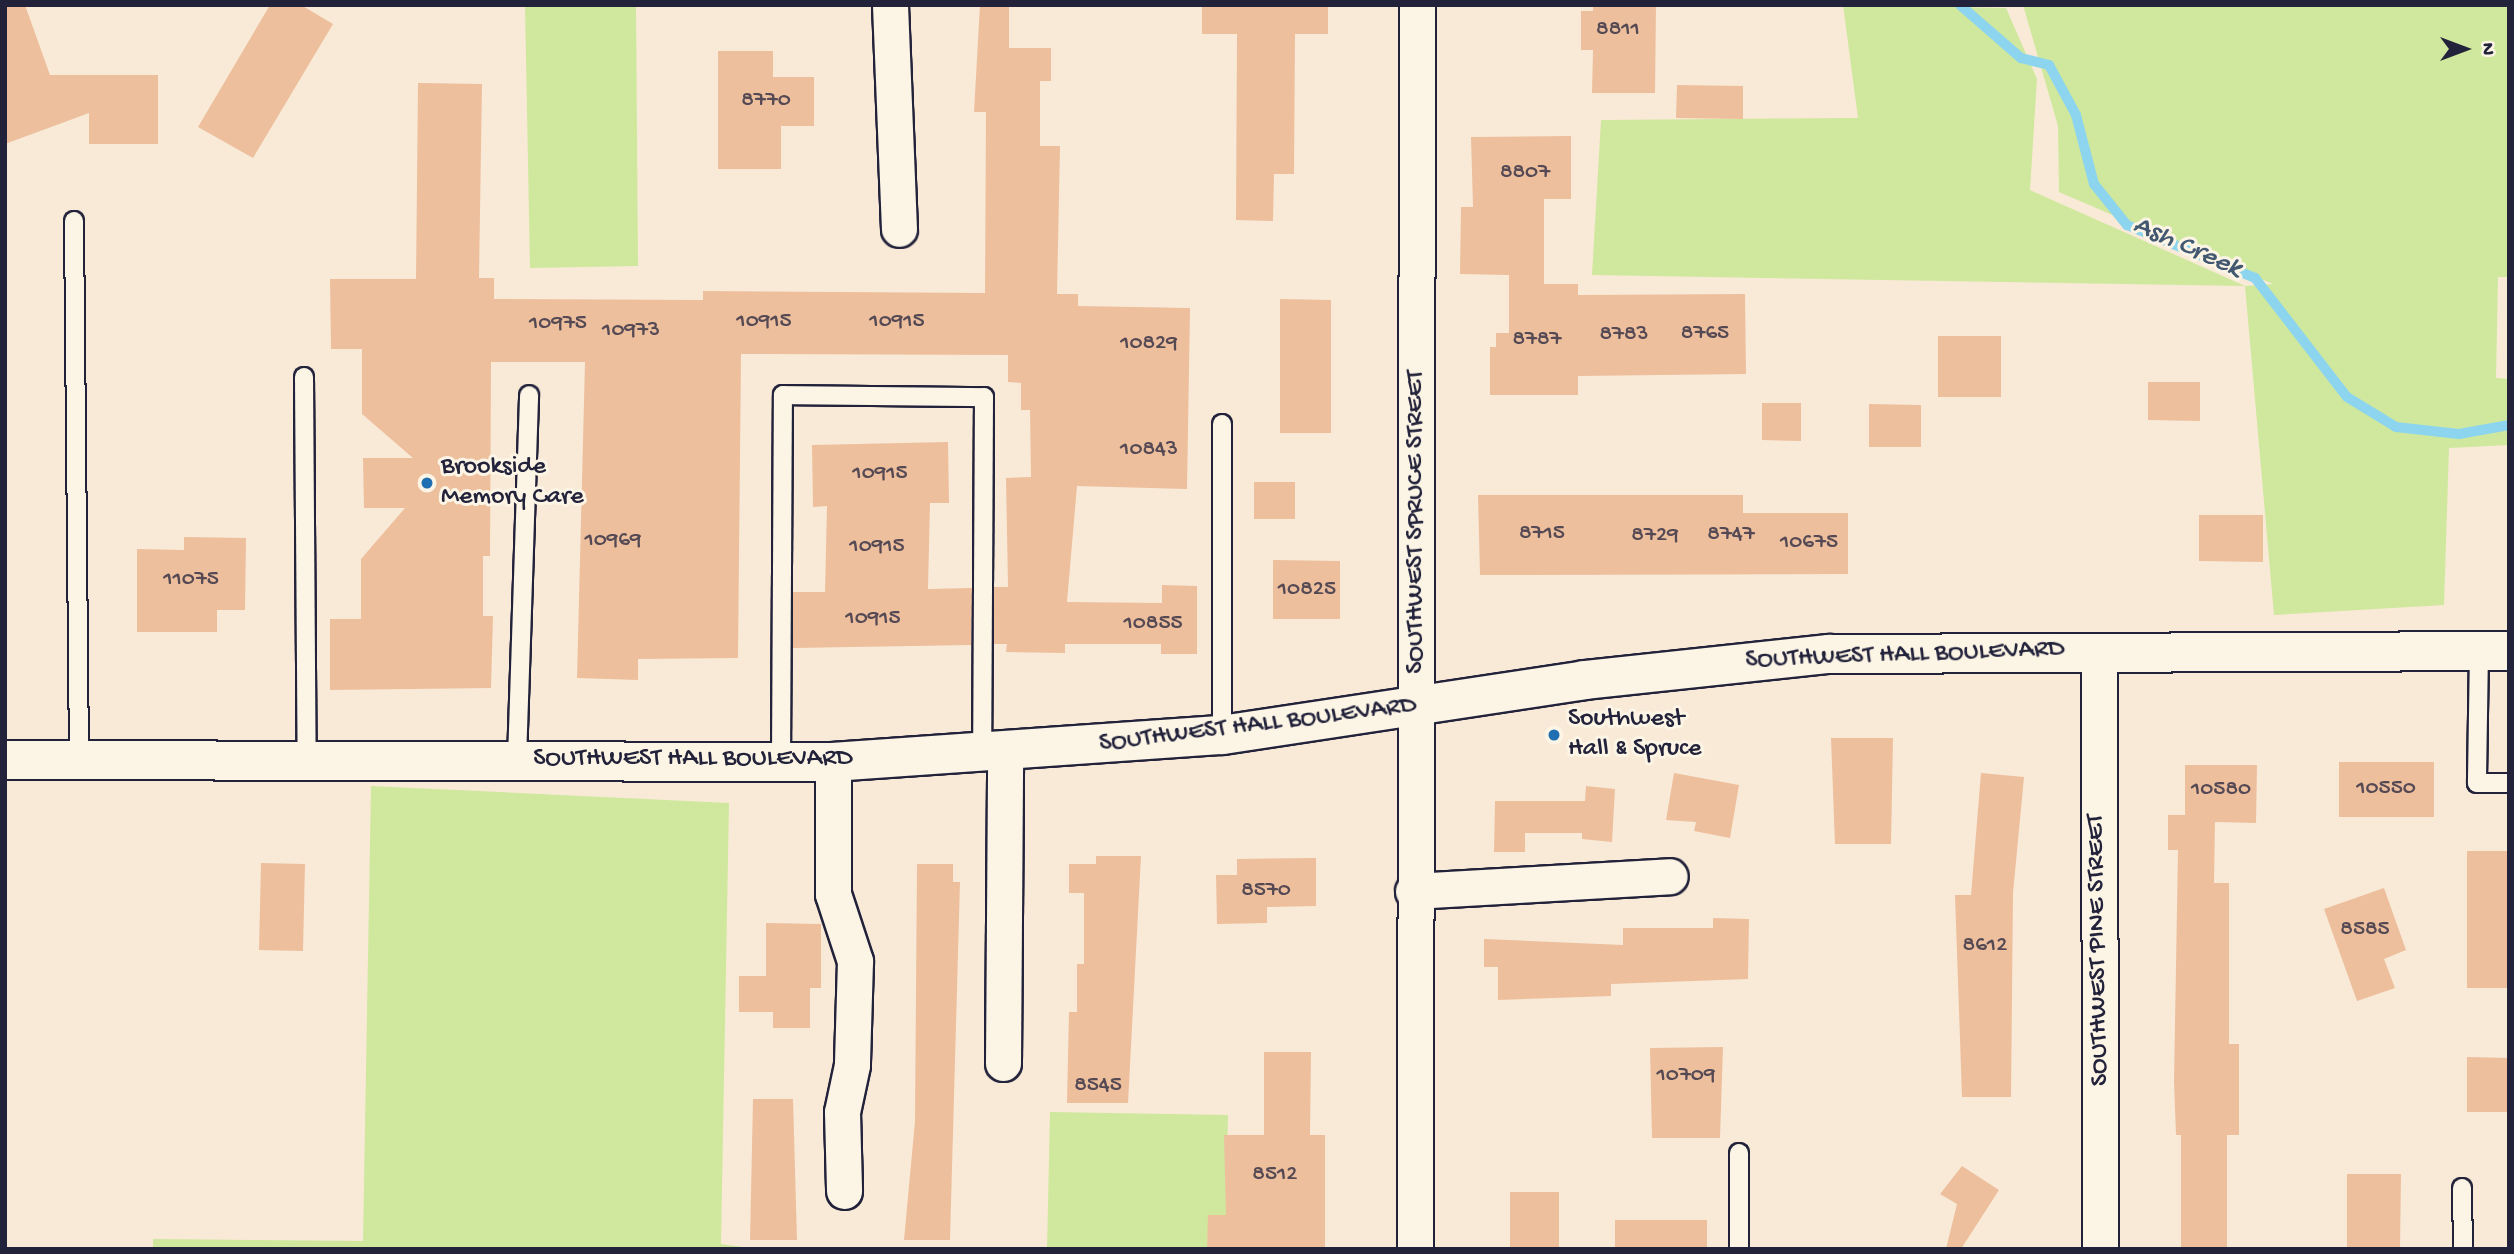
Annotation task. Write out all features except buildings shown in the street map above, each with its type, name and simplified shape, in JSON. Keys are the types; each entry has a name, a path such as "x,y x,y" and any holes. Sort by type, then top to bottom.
{"main road":[{"name":"SOUTHWEST HALL BOULEVARD","path":"5,760 833,762 993,753 1222,735 1750,659 2099,651 2494,650"}],"street":[{"path":"890,5 899,229"},
{"name":"SOUTHWEST SPRUCE STREET","path":"1415,1249 1413,891 1417,707 1417,5"},
{"name":"SOUTHWEST PINE STREET","path":"2099,651 2100,1249"},
{"path":"993,753 1003,1063"},
{"path":"833,762 833,894 855,961 852,1065 842,1112 844,1191"},
{"path":"1413,891 1670,876"}],"lane":[{"path":"74,221 79,760"},
{"path":"304,377 307,761"},
{"path":"517,760 529,395"},
{"path":"781,761 783,395 984,397 993,753"},
{"path":"1222,424 1222,735"},
{"path":"2494,650 2477,783 2509,783"},
{"path":"1739,1153 1739,1249"},
{"path":"2462,1188 2463,1249"}],"green space":[{"path":"525,5 636,5 638,266 530,268"},
{"path":"1843,5 2006,8 2037,79 2030,190 2245,286 1592,275 1601,120 1858,118"},
{"path":"2023,5 2509,5 2509,277 2498,277 2496,378 2509,379 2509,445 2449,448 2444,605 2274,615 2245,286 2273,284 2059,192 2058,126"},
{"path":"371,786 729,803 721,1244 757,1249 153,1249 153,1239 363,1241"},
{"path":"1050,1112 1228,1115 1226,1215 1209,1215 1207,1249 1047,1249"}],"waterway":[{"name":"Ash Creek","path":"1960,5 2021,58 2049,65 2076,115 2094,184 2127,225 2255,278 2347,397 2396,427 2459,434 2509,425"}],"place":[{"name":"Brookside Memory Care","path":"427,483"},
{"name":"Southwest Hall & Spruce","path":"1554,735"}]}
